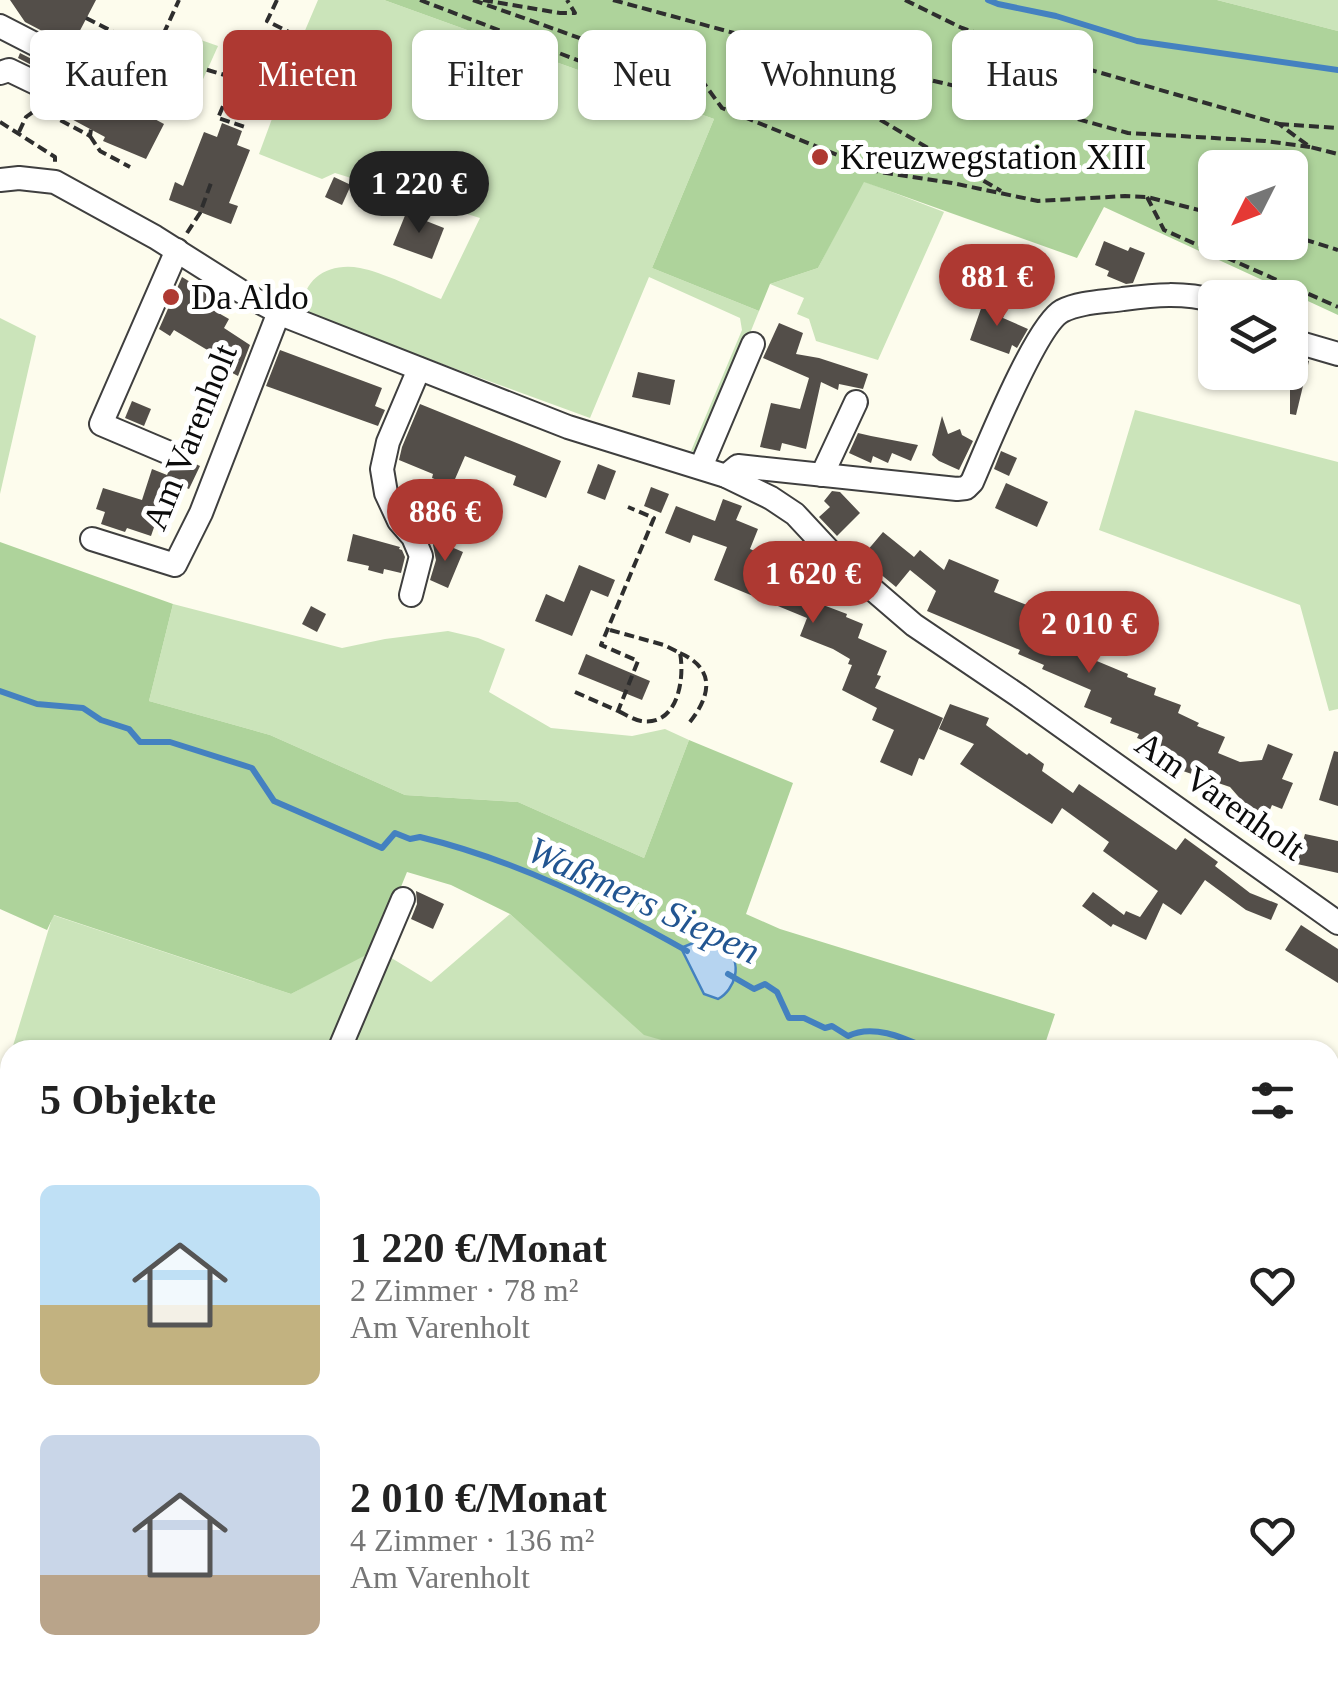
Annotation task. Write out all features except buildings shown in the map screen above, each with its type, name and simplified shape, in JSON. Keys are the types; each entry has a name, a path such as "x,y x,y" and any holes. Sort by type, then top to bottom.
{"street":[{"path":"0,26 30,41"},
{"path":"0,73 9,70 30,91"},
{"name":"Am Varenholt","path":"0,180 55,182 278,312 568,427 701,467 752,488 794,514 835,557 914,625 1338,923"},
{"path":"166,452 101,424 177,250"},
{"name":"Am Varenholt","path":"726,476 738,466 966,488 1017,381 1046,326 1058,313 1078,305 1164,294 1198,296"},
{"name":"Am Varenholt","path":"92,539 175,565 200,513 278,312"},
{"path":"701,467 753,344"},
{"path":"1308,345 1338,354"},
{"path":"411,595 421,556 386,492 382,470 388,442 420,369"},
{"path":"822,475 856,402"},
{"path":"343,1040 402,899"}],"path":[{"path":"164,30 179,0"},
{"path":"277,0 267,21 285,30"},
{"path":"420,0 578,60"},
{"path":"473,0 703,82 722,108 879,172 1038,200 1147,197 1198,210"},
{"path":"482,0 575,12 568,0"},
{"path":"614,0 726,31"},
{"path":"906,0 962,28 1063,62 1279,124 1338,128"},
{"path":"86,18 109,30"},
{"path":"203,69 236,78 218,118 248,128"},
{"path":"932,80 1128,133 1265,140 1338,154"},
{"path":"18,132 30,114"},
{"path":"64,120 91,132 100,152 130,167"},
{"path":"882,120 1006,193"},
{"path":"0,122 55,157 55,182"},
{"path":"1279,124 1310,147"},
{"path":"821,156 828,151"},
{"path":"200,213 211,183"},
{"path":"1147,197 1164,230 1338,307"},
{"path":"1308,241 1338,250"},
{"path":"618,711 638,660 602,645 654,518 628,507"},
{"path":"608,629 664,645 694,659 702,668 706,680 702,704 689,723"},
{"path":"574,692 641,721 664,716 674,705 681,686 680,653"}],"green space":[{"path":"318,0 384,0 467,30 412,30 412,120 558,120 558,63 578,70 578,120 714,119 652,268 759,311 701,454 691,451 742,330 740,318 649,277 590,418 303,313 303,301 312,282 338,268 369,270 441,299 480,218 335,173 322,179 259,154 272,120 392,120 392,30 305,30"},
{"path":"384,0 1217,0 1338,31 1338,315 1308,301 1308,280 1262,280 1219,260 1308,260 1308,150 1198,150 1198,250 1104,207 1077,258 864,182 818,268 770,284 759,311 652,268 714,119 706,116 706,30 578,30 578,70 558,63 558,30 467,30"},
{"path":"1217,0 1338,0 1338,31"},
{"path":"203,41 218,46 203,79"},
{"path":"863,181 944,212 878,360 816,341 809,319 797,314 804,298 770,284 818,268"},
{"path":"0,318 36,336 0,494"},
{"path":"1135,410 1338,462 1338,709 1329,711 1300,605 1099,530"},
{"path":"0,542 173,604 149,701 270,735 405,795 518,802 644,858 689,740 793,783 746,914 780,929 1055,1014 1046,1040 661,1040 644,1035 510,914 451,885 407,872 366,955 291,994 54,915 47,930 0,909"},
{"path":"173,604 342,648 448,631 478,638 505,649 489,692 551,728 632,736 665,729 689,740 644,858 518,802 405,795 270,735 149,701"},
{"path":"510,914 644,1034 664,1040 15,1040 53,915 291,994 375,948 431,982"}],"water":[{"path":"700,940 722,947 734,961 733,983 718,999 704,994 681,948"}],"waterway":[{"path":"988,0 1137,41 1338,70"},
{"name":"Waßmers Siepen","path":"0,691 37,704 83,708 101,720 129,729 140,742 170,742 252,768 274,801 382,848 395,833 490,858 590,900 687,951"},
{"name":"Waßmers Siepen","path":"728,974 754,989 765,984 777,992 789,1018 804,1018 825,1028 832,1026 848,1036 868,1031 908,1040"}],"place":[{"name":"Kreuzwegstation XIII","path":"820,157"},
{"name":"Da Aldo","path":"171,297"}]}
